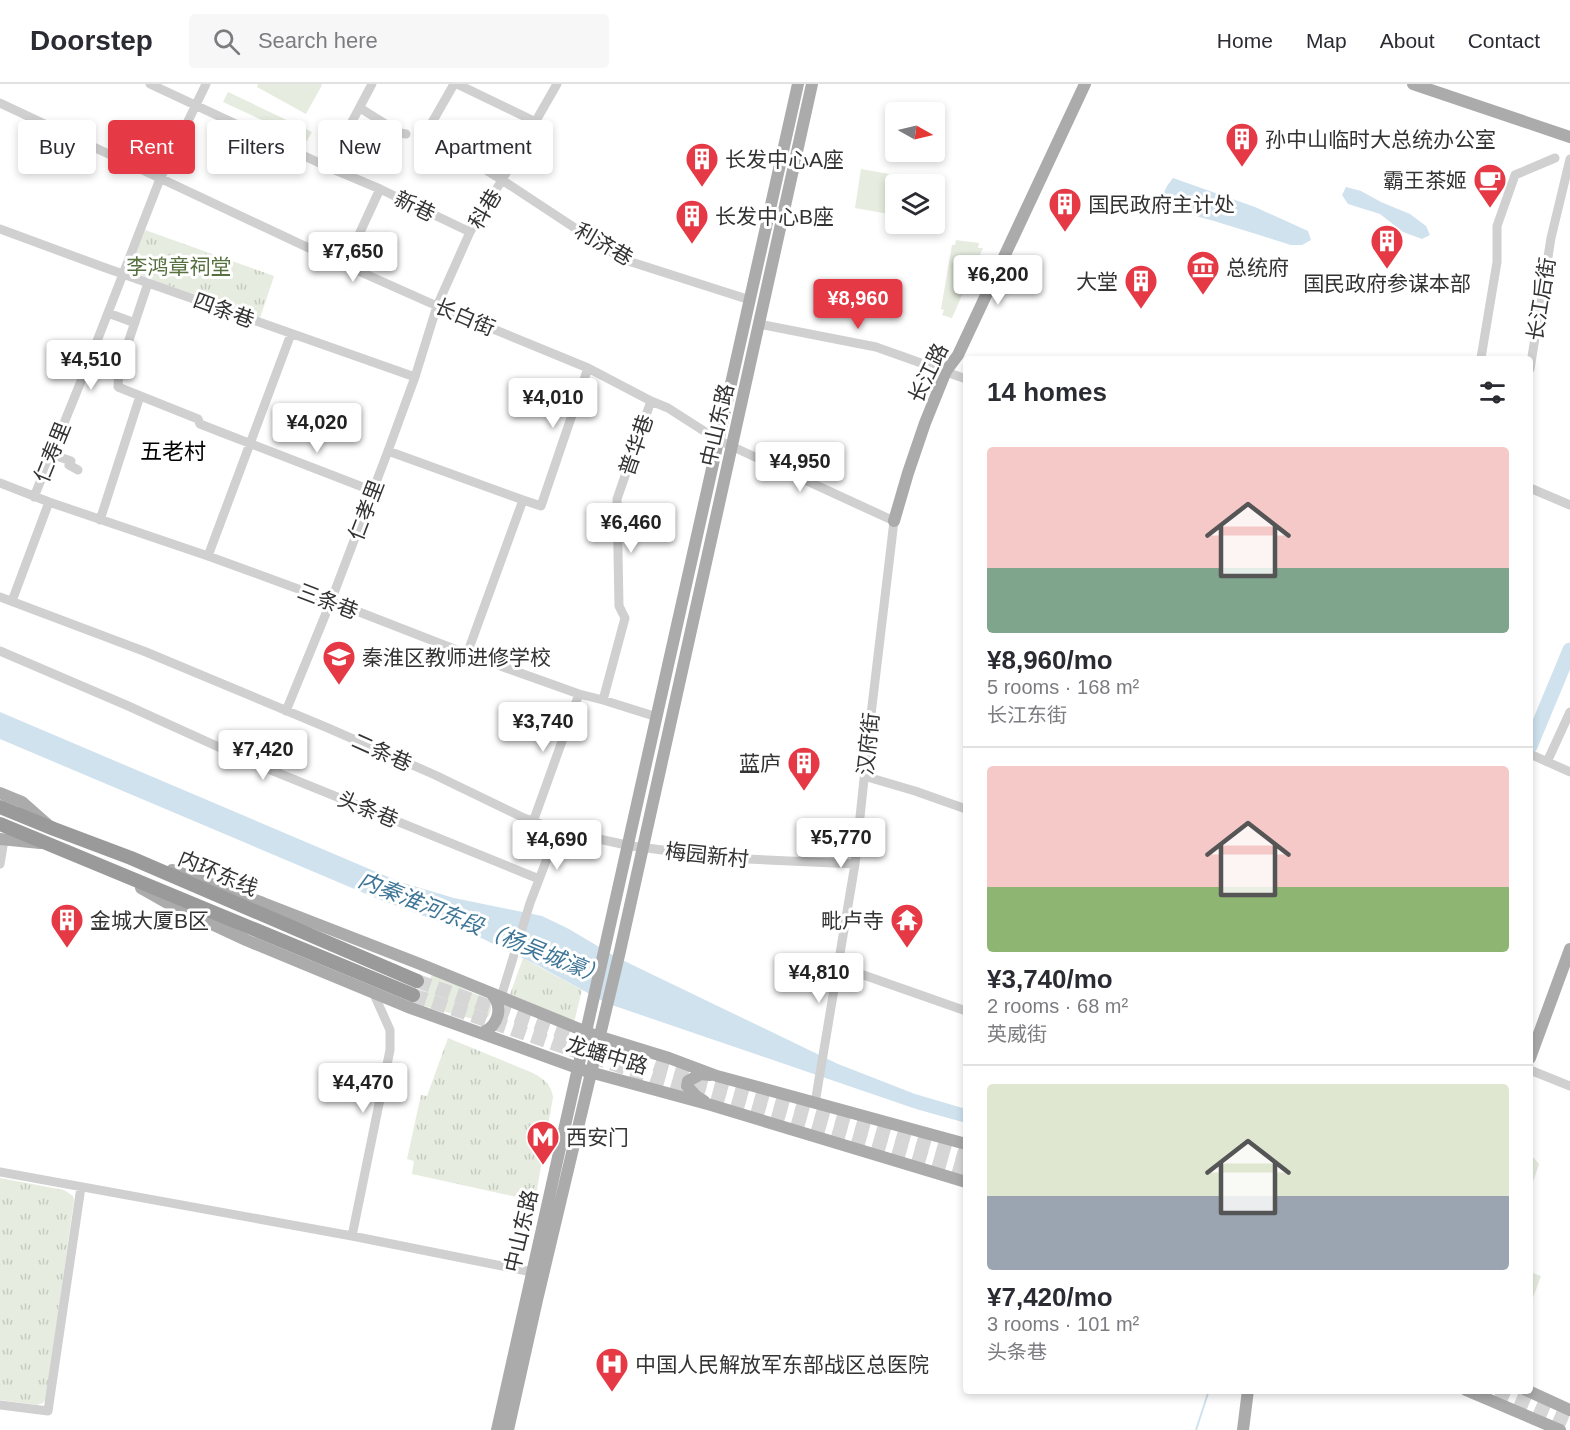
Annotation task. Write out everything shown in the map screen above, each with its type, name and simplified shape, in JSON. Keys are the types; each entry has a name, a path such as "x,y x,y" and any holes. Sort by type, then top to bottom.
{"highway":[{"name":"内环东线","path":"0,807 131,858 417,981"},
{"name":"内环东线","path":"0,824 413,995"}],"main road":[{"name":"中山东路","path":"508,1430 620,951 634,846 657,717 798,84"},
{"name":"中山东路","path":"496,1430 606,945 634,846 732,446 812,84"},
{"name":"长江路","path":"894,521 925,423 946,371 958,355 1085,84"},
{"path":"1413,84 1570,137"},
{"path":"0,793 22,802 54,829"},
{"path":"2,839 47,844"},
{"name":"龙蟠中路","path":"131,858 186,874 263,903 600,1037 669,1058 717,1076 963,1143"},
{"name":"龙蟠中路","path":"109,870 171,905 246,940 373,992 578,1068 711,1105 963,1181"},
{"path":"1533,1050 1570,949"},
{"path":"482,1033 492,1027 498,1014 497,996"},
{"path":"711,1105 696,1096 687,1086 688,1081 701,1074 717,1076"},
{"path":"1533,1393 1570,1410"},
{"path":"1243,1430 1248,1394"},
{"path":"1475,1394 1560,1430"}],"street":[{"name":"新巷","path":"150,84 318,162"},
{"name":"仁寿里","path":"34,497 160,179 206,84"},
{"path":"353,120 372,84"},
{"path":"456,84 532,120"},
{"name":"利济巷","path":"456,84 426,133 622,259 750,300"},
{"name":"科巷","path":"537,120 556,84"},
{"name":"长白街","path":"0,103 345,265 437,306 588,368 668,408 718,440 894,521"},
{"path":"360,108 400,133 406,134"},
{"path":"1481,356 1497,262 1497,226 1515,175 1555,158"},
{"name":"长江后街","path":"1532,356 1551,238 1570,159"},
{"name":"新巷","path":"345,174 470,232"},
{"name":"科巷","path":"437,306 470,232 506,174"},
{"path":"345,265 380,189"},
{"name":"四条巷","path":"0,229 415,377"},
{"path":"148,283 119,370 118,387 198,419 200,423 207,426 373,491"},
{"name":"仁孝里","path":"286,711 388,451 415,377 437,306"},
{"path":"108,313 135,323"},
{"path":"759,324 876,347 963,378"},
{"path":"208,556 291,334"},
{"path":"388,451 541,506 588,368"},
{"path":"100,520 141,396"},
{"name":"普华巷","path":"603,700 626,618 620,606 617,499 651,401"},
{"path":"51,454 70,462 69,465 78,470"},
{"name":"三条巷","path":"0,483 34,497 208,556 579,694 657,717"},
{"path":"1533,489 1570,505"},
{"path":"467,654 523,500"},
{"path":"12,601 49,502"},
{"name":"汉府街","path":"815,1103 855,864 894,521"},
{"name":"二条巷","path":"0,597 146,652 328,728 435,775 533,822 558,830 634,846"},
{"name":"头条巷","path":"0,651 256,764 539,879"},
{"path":"533,822 579,694"},
{"path":"1570,712 1538,758 1570,772"},
{"path":"864,776 915,790 963,808"},
{"path":"497,996 558,830"},
{"path":"0,864 2,839"},
{"name":"梅园新村","path":"634,846 725,858 855,864"},
{"path":"838,966 963,1010"},
{"path":"352,1236 390,1050 390,1030 373,992"},
{"path":"1533,1071 1570,1086"},
{"path":"0,1172 352,1236 532,1272"},
{"path":"0,1405 48,1411 81,1187"}],"green space":[{"path":"258,84 322,85 306,114 257,87"},
{"path":"228,92 287,120 262,120 223,102"},
{"path":"306,129 312,132 306,141"},
{"path":"861,169 890,174 885,174 885,213 855,208"},
{"name":"李鸿章祠堂","path":"145,230 274,276 260,318 128,271"},
{"path":"956,240 979,243 978,248 983,248 952,318 942,315 944,310 941,309 952,245 955,245"},
{"path":"523,958 582,990 573,1027 508,1000"},
{"path":"432,974 484,998 491,1004 489,1016 483,1021 420,1005"},
{"path":"448,1038 533,1073 549,1085 553,1097 535,1201 412,1174 414,1161 407,1159 421,1095 427,1096"},
{"path":"1533,1157 1539,1164 1533,1182"},
{"path":"0,1178 64,1190 73,1196 74,1200 46,1399 37,1405 0,1400"},
{"path":"1533,1273 1541,1276 1533,1298"}],"water":[{"path":"1173,178 1255,207 1308,231 1311,240 1302,245 1291,245 1167,208 1159,203"},
{"path":"1346,187 1361,191 1410,214 1426,226 1430,235 1422,239 1403,232 1380,214 1348,204 1342,195"},
{"path":"0,712 400,882 454,898 542,916 616,957 838,1064 915,1094 963,1108 963,1122 916,1109 606,1003 537,965 475,935 378,899 0,739"}],"waterway":[{"name":"内秦淮河东段（杨吴城濠）","path":"1533,739 1570,650"},
{"path":"1196,1430 1208,1394"}],"tunnel":[{"path":"417,981 662,1067 963,1155"},
{"path":"413,995 660,1080 963,1169"},
{"path":"1506,1394 1570,1421"}],"place":[{"name":"孙中山临时大总统办公室","path":"1242,168"},
{"name":"长发中心A座","path":"702,188"},
{"name":"霸王茶姬","path":"1490,209"},
{"name":"国民政府主计处","path":"1065,233"},
{"name":"长发中心B座","path":"692,245"},
{"name":"国民政府参谋本部","path":"1387,270"},
{"name":"总统府","path":"1203,296"},
{"name":"大堂","path":"1141,310"},
{"name":"秦淮区教师进修学校","path":"339,686"},
{"name":"蓝庐","path":"804,792"},
{"name":"金城大厦B区","path":"67,949"},
{"name":"毗卢寺","path":"907,949"},
{"name":"西安门","path":"543,1166"},
{"name":"中国人民解放军东部战区总医院","path":"612,1393"}],"district":[{"name":"五老村","path":"173,451"}]}
